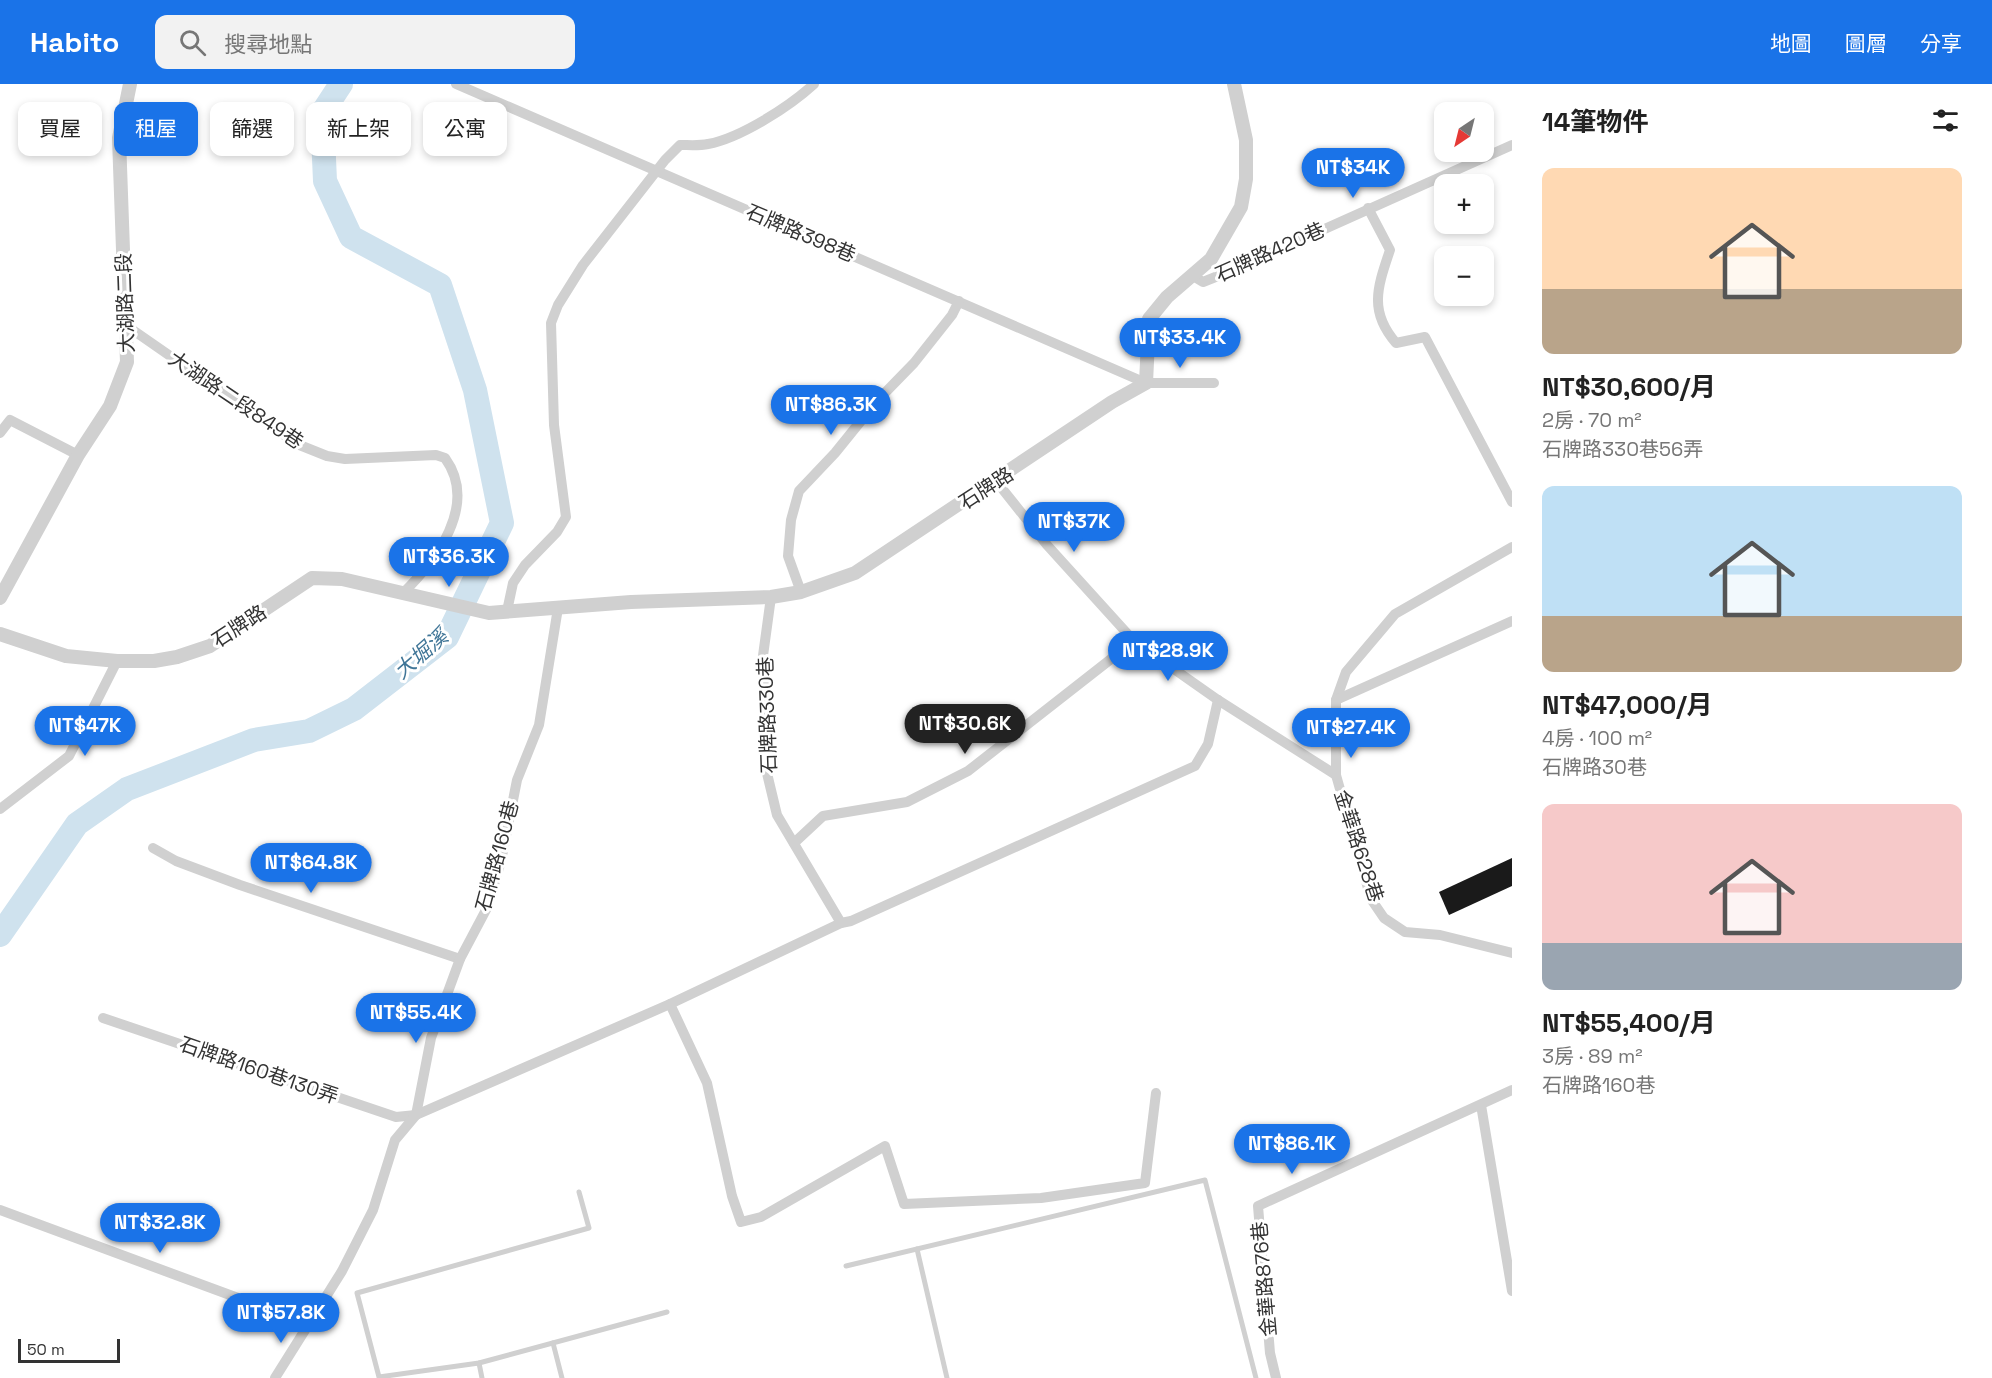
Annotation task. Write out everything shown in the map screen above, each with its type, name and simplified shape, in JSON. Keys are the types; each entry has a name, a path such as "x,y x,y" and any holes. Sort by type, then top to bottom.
{"street":[{"name":"大湖路二段","path":"0,598 78,455 110,406 127,362 119,138 130,84"},
{"name":"石牌路398巷","path":"456,84 1146,383"},
{"path":"507,611 513,583 525,565 557,531 566,517 554,425 551,323 558,305 583,265 656,171 680,145 709,144 748,128 794,102 814,84"},
{"path":"1214,383 1146,383 1149,319 1167,297 1211,259 1241,207 1246,179 1245,140 1234,84"},
{"name":"石牌路420巷","path":"1193,276 1203,282 1512,145"},
{"path":"1368,208 1390,250 1376,294 1383,329 1395,343 1425,337 1512,502"},
{"path":"801,592 788,556 791,520 799,491 835,453 877,401 914,363 952,315 959,301"},
{"name":"大湖路二段849巷","path":"127,326 297,444 327,456 345,459 436,455 444,458 456,481 457,512 438,552 423,574 402,594"},
{"name":"石牌路","path":"0,634 66,656 117,661 154,661 210,646 312,578 342,579 489,612 771,597 801,592 855,573 1112,402 1146,383"},
{"path":"0,433 10,420 78,455"},
{"path":"996,481 1047,545 1134,641 1218,700 1335,775"},
{"name":"金華路628巷","path":"1512,547 1395,614 1346,672 1336,700 1335,775 1371,899 1384,918 1405,932 1440,935 1512,953"},
{"name":"石牌路330巷","path":"771,597 762,663 769,716 765,765 777,815 841,923"},
{"name":"石牌路160巷","path":"275,1378 311,1325 342,1271 373,1210 395,1140 416,1115 431,1038 460,960 487,908 501,861 517,780 539,725 558,608"},
{"path":"1336,700 1512,621"},
{"path":"794,843 823,816 907,802 968,771 1134,641"},
{"path":"0,809 69,756 117,661"},
{"path":"416,1115 670,1004 841,923 851,921 1196,766 1208,744 1218,700"},
{"path":"153,848 176,861 240,885 460,960"},
{"path":"670,1004 706,1083 732,1196 741,1222 761,1217 885,1146 904,1204 1041,1198 1145,1183 1156,1094"},
{"name":"石牌路160巷130弄","path":"102,1018 396,1117 416,1115"},
{"name":"金華路876巷","path":"1276,1378 1270,1353 1258,1206 1512,1090"},
{"path":"1481,1105 1512,1291"},
{"path":"0,1210 311,1325"}],"lane":[{"path":"846,1266 1205,1180 1256,1378"},
{"path":"579,1192 589,1228 357,1293 380,1377 479,1363 667,1312"},
{"path":"916,1249 947,1378"},
{"path":"553,1343 562,1378"},
{"path":"479,1363 482,1378"}],"building":[{"path":"1512,858 1512,886 1449,915 1439,892"}],"waterway":[{"name":"大堀溪","path":"0,935 77,824 127,789 254,740 309,731 354,709 447,637 502,523 475,390 440,285 351,237 325,181 322,113 341,84"}]}
